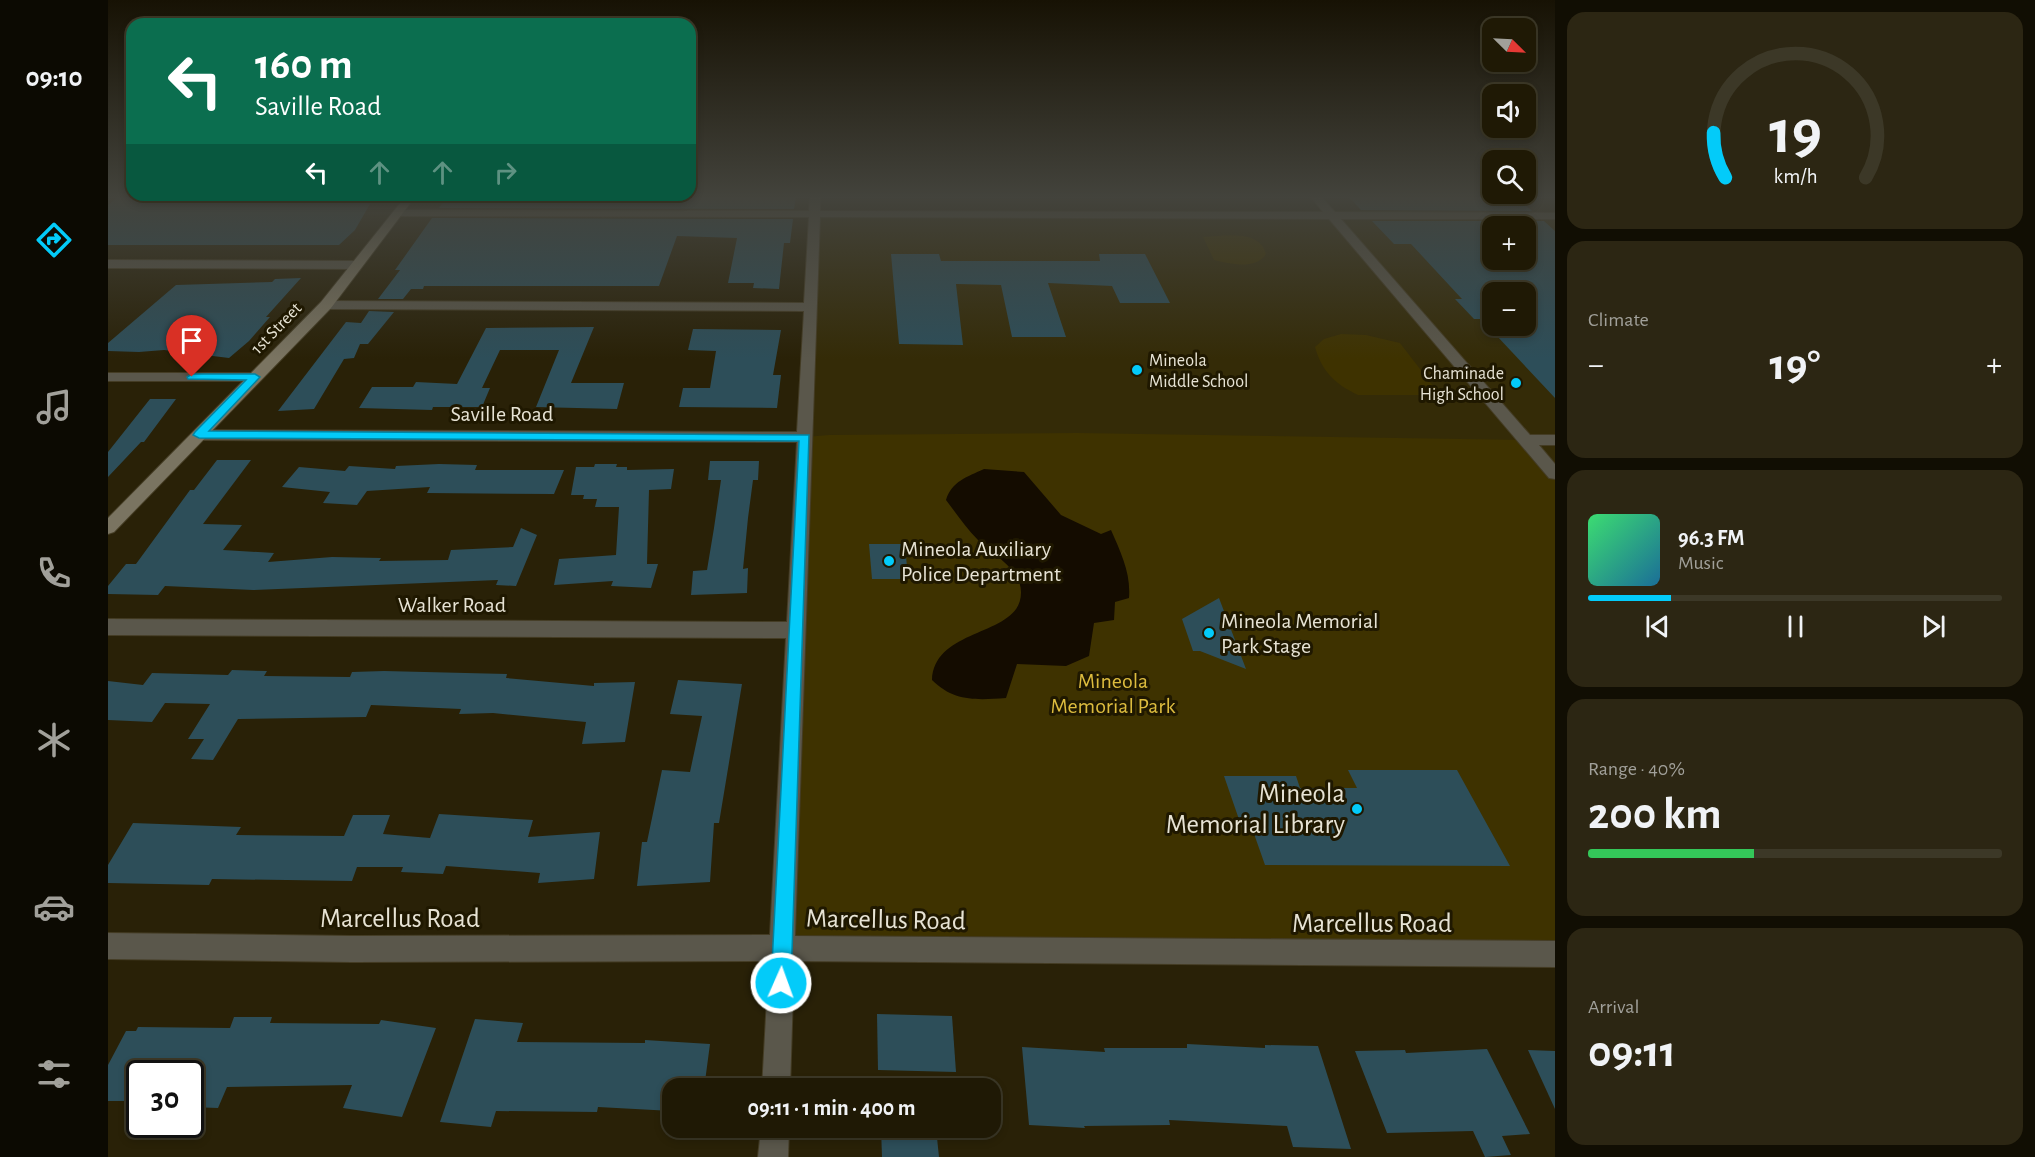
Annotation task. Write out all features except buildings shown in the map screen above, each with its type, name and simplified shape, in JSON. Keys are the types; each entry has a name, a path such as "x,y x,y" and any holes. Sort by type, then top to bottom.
{"street":[{"name":"1st Street","path":"108,528 326,305 368,251"},
{"path":"776,1078 813,251"},
{"path":"1363,251 1555,474"},
{"path":"108,264 357,265"},
{"path":"326,305 811,307"},
{"path":"108,377 255,377"},
{"name":"Saville Road","path":"199,435 805,437"},
{"path":"1526,440 1555,440"},
{"name":"Walker Road","path":"108,627 797,630"},
{"name":"Marcellus Road","path":"108,946 1555,954"},
{"path":"773,1157 774,1138"}],"shaded area":[{"name":"Mineola Middle School","path":"813,251 1482,251 1482,270 1536,270 1536,251 1555,251 1555,474 805,437"},
{"path":"984,469 1024,472 1061,515 1101,534 1111,530 1127,572 1129,598 1115,602 1114,620 1094,623 1089,656 1066,666 1017,664 1006,698 976,699 957,696 932,680 936,663 947,650 961,640 1008,617 1018,606 1021,592 1016,576 974,535 946,500 956,484"}],"green space":[{"path":"1210,251 1264,251 1266,254 1262,259 1250,264 1214,260"},
{"path":"1341,334 1366,335 1400,343 1440,395 1358,395 1336,382 1321,364 1315,347 1324,339"},
{"name":"Mineola Memorial Park","path":"1077,433 1526,440 1555,474 1555,954 782,948 805,437"}],"place":[{"name":"Mineola Middle School","path":"1137,370"},
{"name":"Chaminade High School","path":"1516,383"},
{"name":"Mineola Auxiliary Police Department","path":"889,561"},
{"name":"Mineola Memorial Park Stage","path":"1209,633"},
{"name":"Mineola Memorial Library","path":"1357,809"}],"route":[{"path":"192,377 255,377 199,435 805,437 781,983"}]}
